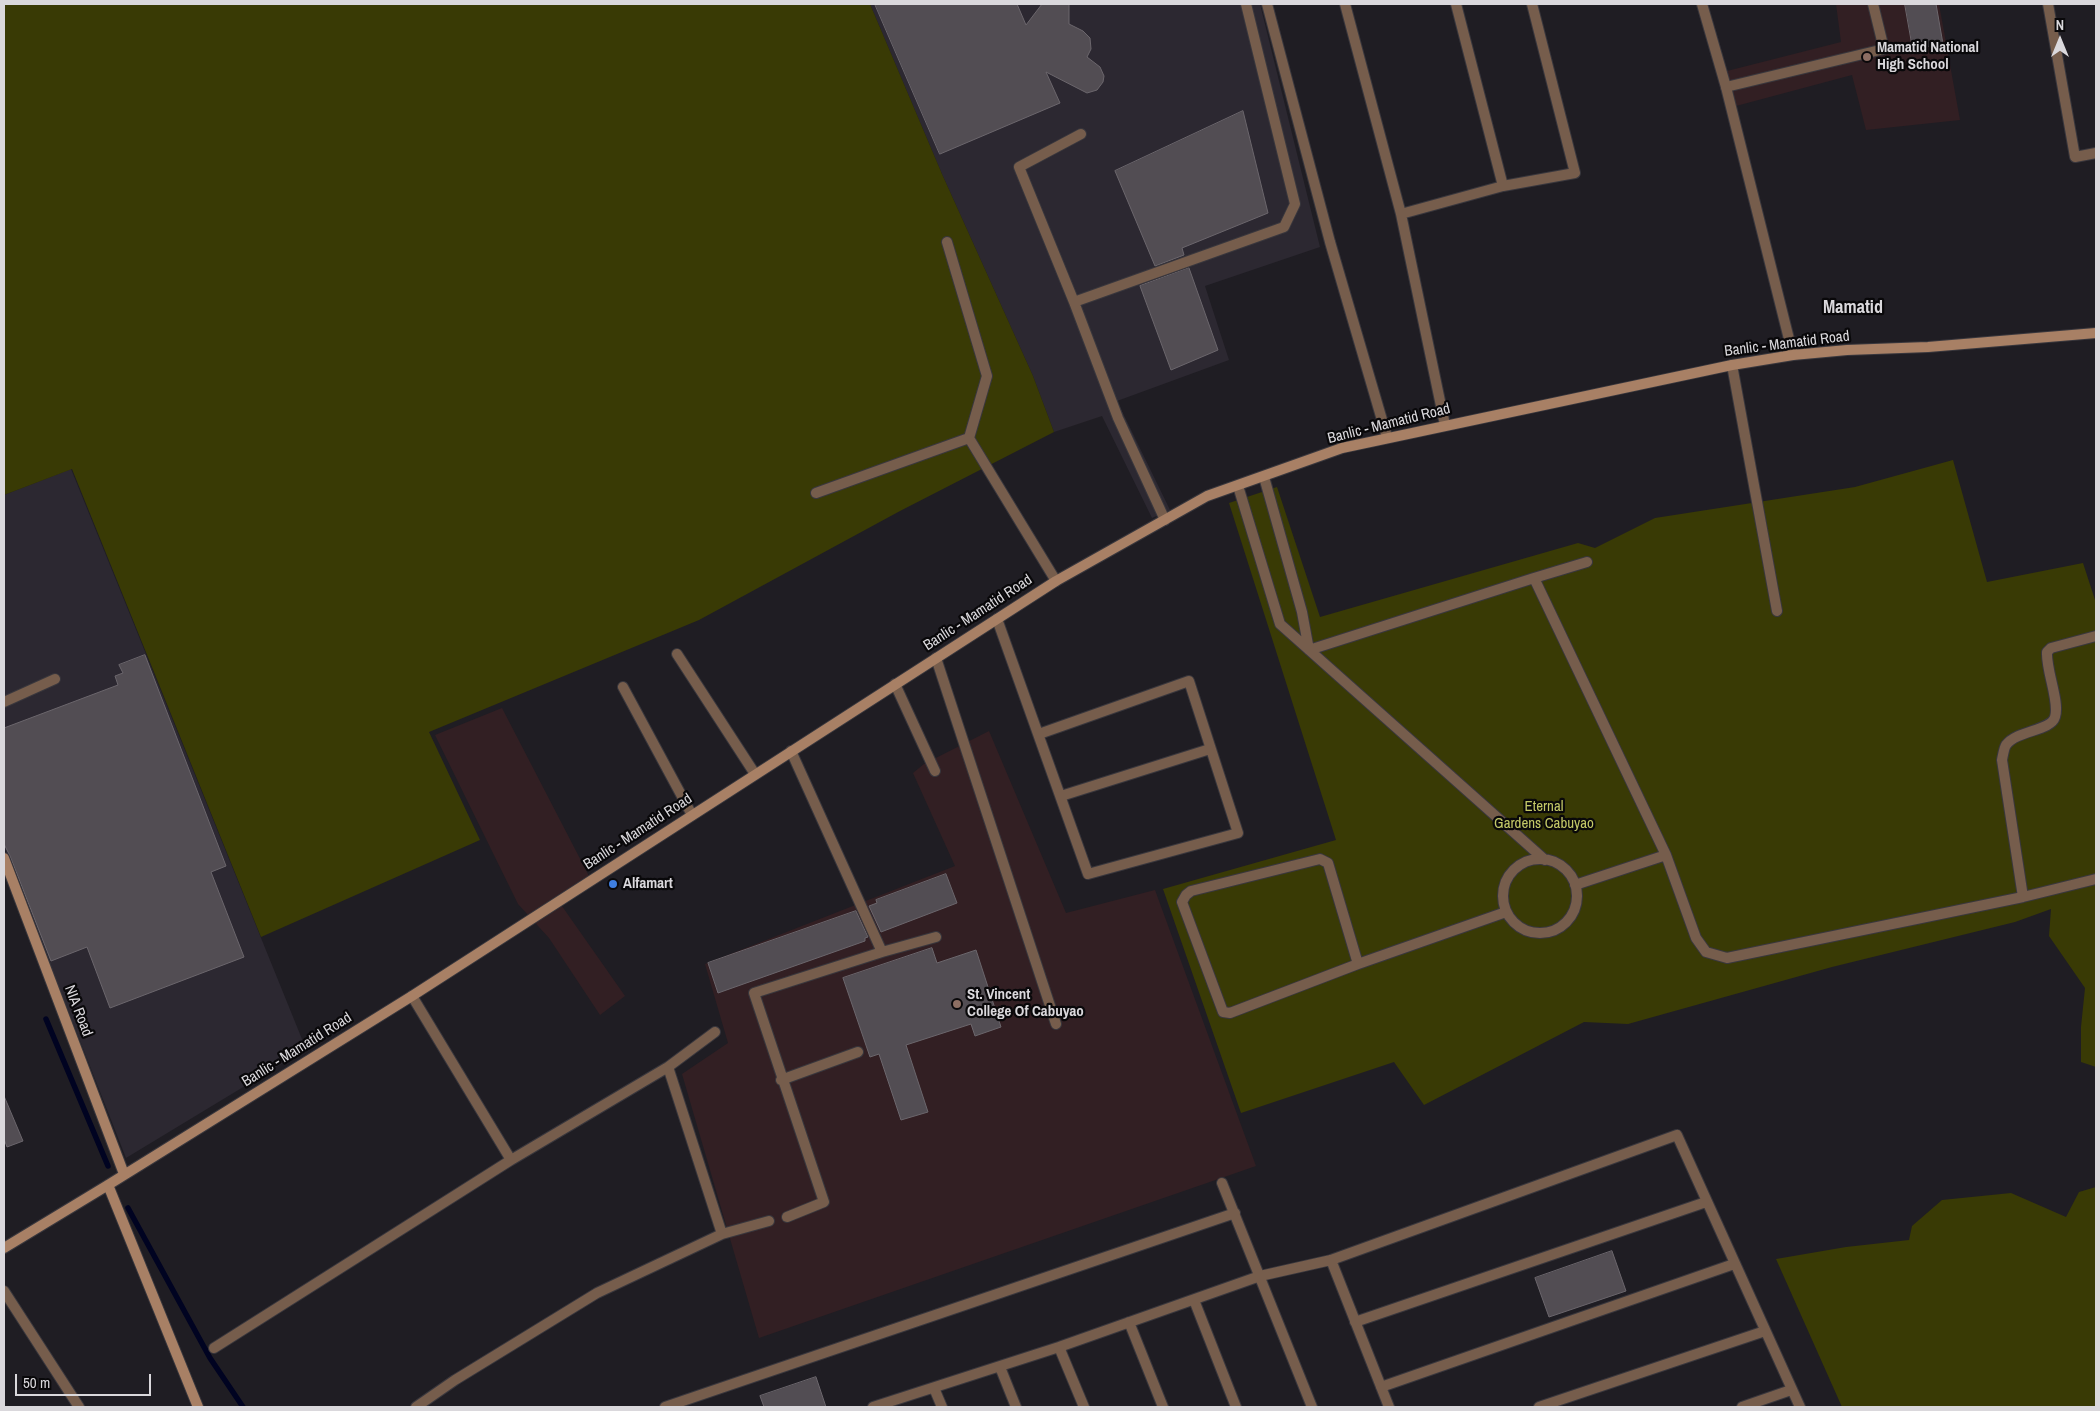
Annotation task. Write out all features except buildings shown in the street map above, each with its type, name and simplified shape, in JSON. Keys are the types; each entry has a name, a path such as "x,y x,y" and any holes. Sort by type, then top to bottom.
{"main road":[{"name":"Banlic - Mamatid Road","path":"4,1248 108,1186 124,1174 412,996 1056,581 1207,496 1342,448 1732,365 1793,355 1847,350 1928,347 2096,333"},
{"name":"NIA Road","path":"4,858 124,1174"},
{"path":"108,1186 198,1407"}],"street":[{"path":"1074,302 1284,228 1295,204 1246,4"},
{"path":"1267,4 1330,242 1388,437"},
{"path":"1345,4 1401,214 1445,425"},
{"path":"1456,4 1503,186"},
{"path":"1401,214 1503,186 1575,173 1532,4"},
{"path":"1702,4 1726,87 1793,355"},
{"path":"1726,87 1884,50 1873,4"},
{"path":"2048,4 2075,157 2096,153"},
{"path":"1081,134 1019,167 1074,302 1118,418 1165,520"},
{"path":"947,242 987,376 969,438 1056,581"},
{"path":"1732,365 1777,611"},
{"path":"816,493 969,438"},
{"path":"1264,476 1302,612 1309,650"},
{"path":"1238,486 1280,624 1545,860 1563,868 1570,875 1577,894 1572,914 1566,922 1551,932 1542,933 1525,930 1517,926 1506,912 1503,893 1510,875 1525,863 1545,860"},
{"path":"1309,650 1587,562"},
{"path":"1534,578 1666,855 1696,938 1706,952 1727,958 2023,897 2096,879"},
{"path":"997,619 1088,874 1238,833 1190,681 1039,734"},
{"path":"2023,897 2002,760 2005,746 2020,734 2050,725 2056,718 2056,705 2046,662 2047,652 2051,648 2096,636"},
{"path":"677,654 755,774"},
{"path":"936,658 1056,1024"},
{"path":"4,702 55,679"},
{"path":"894,684 935,771"},
{"path":"623,687 692,815"},
{"path":"1061,796 1210,749"},
{"path":"791,751 882,952"},
{"path":"1575,885 1666,855"},
{"path":"1358,964 1328,863 1324,860 1320,859 1191,891 1182,902 1223,1012 1230,1014 1358,964 1506,912"},
{"path":"787,1217 824,1202 754,993 882,952 936,937"},
{"path":"412,996 511,1160"},
{"path":"214,1348 511,1160 668,1067 715,1032"},
{"path":"782,1080 858,1052"},
{"path":"668,1067 722,1234"},
{"path":"873,1407 1059,1348 1260,1276 1331,1260 1676,1136 1800,1407"},
{"path":"1222,1183 1312,1407"},
{"path":"1356,1322 1706,1202"},
{"path":"665,1407 1235,1214"},
{"path":"416,1407 455,1380 597,1293 722,1234 769,1221"},
{"path":"1331,1260 1389,1407"},
{"path":"1381,1387 1734,1264"},
{"path":"4,1291 79,1407"},
{"path":"1194,1300 1236,1407"},
{"path":"1129,1322 1163,1407"},
{"path":"1539,1407 1765,1331"},
{"path":"1059,1348 1084,1407"},
{"path":"1000,1367 1016,1407"},
{"path":"934,1388 942,1407"},
{"path":"1742,1407 1791,1390"}],"shaded area":[{"path":"870,4 1260,4 1320,247 1205,286 1229,360 1117,401 1170,510 1152,518 1102,416 1054,432 1033,376 942,174"},
{"name":"Mamatid National High School","path":"1836,4 1939,4 1960,120 1866,130 1852,75 1736,106 1727,71 1841,42"},
{"path":"71,469 306,1049 126,1158 4,847 4,495"},
{"path":"502,708 590,878 557,899 625,996 600,1015 549,938 518,904 435,735"},
{"name":"St. Vincent College Of Cabuyao","path":"989,731 1066,913 1155,890 1256,1166 759,1338 682,1074 728,1043 705,964 955,866 913,773 924,764"}],"green space":[{"path":"4,4 870,4 942,174 1033,376 1054,432 900,511 699,620 429,732 480,840 261,937 72,469 4,495"},
{"name":"Eternal Gardens Cabuyao","path":"1953,460 1987,582 2083,563 2096,603 2096,1067 2081,1062 2081,1027 2085,988 2049,936 2051,909 2015,922 1832,967 1628,1024 1584,1022 1424,1105 1394,1062 1241,1113 1163,889 1336,840 1229,503 1277,487 1320,617 1578,543 1595,548 1655,518 1855,487"},
{"path":"2096,1187 2096,1407 1842,1407 1776,1259 1846,1247 1909,1240 1912,1226 1942,1200 2011,1193 2066,1217 2079,1192"}],"waterway":[{"path":"46,1019 108,1166"},
{"path":"128,1208 210,1358 243,1407"}],"place":[{"name":"Mamatid National High School","path":"1867,57"},
{"name":"Alfamart","path":"613,884"},
{"name":"St. Vincent College Of Cabuyao","path":"957,1004"}],"district":[{"name":"Mamatid","path":"1853,308"}]}
